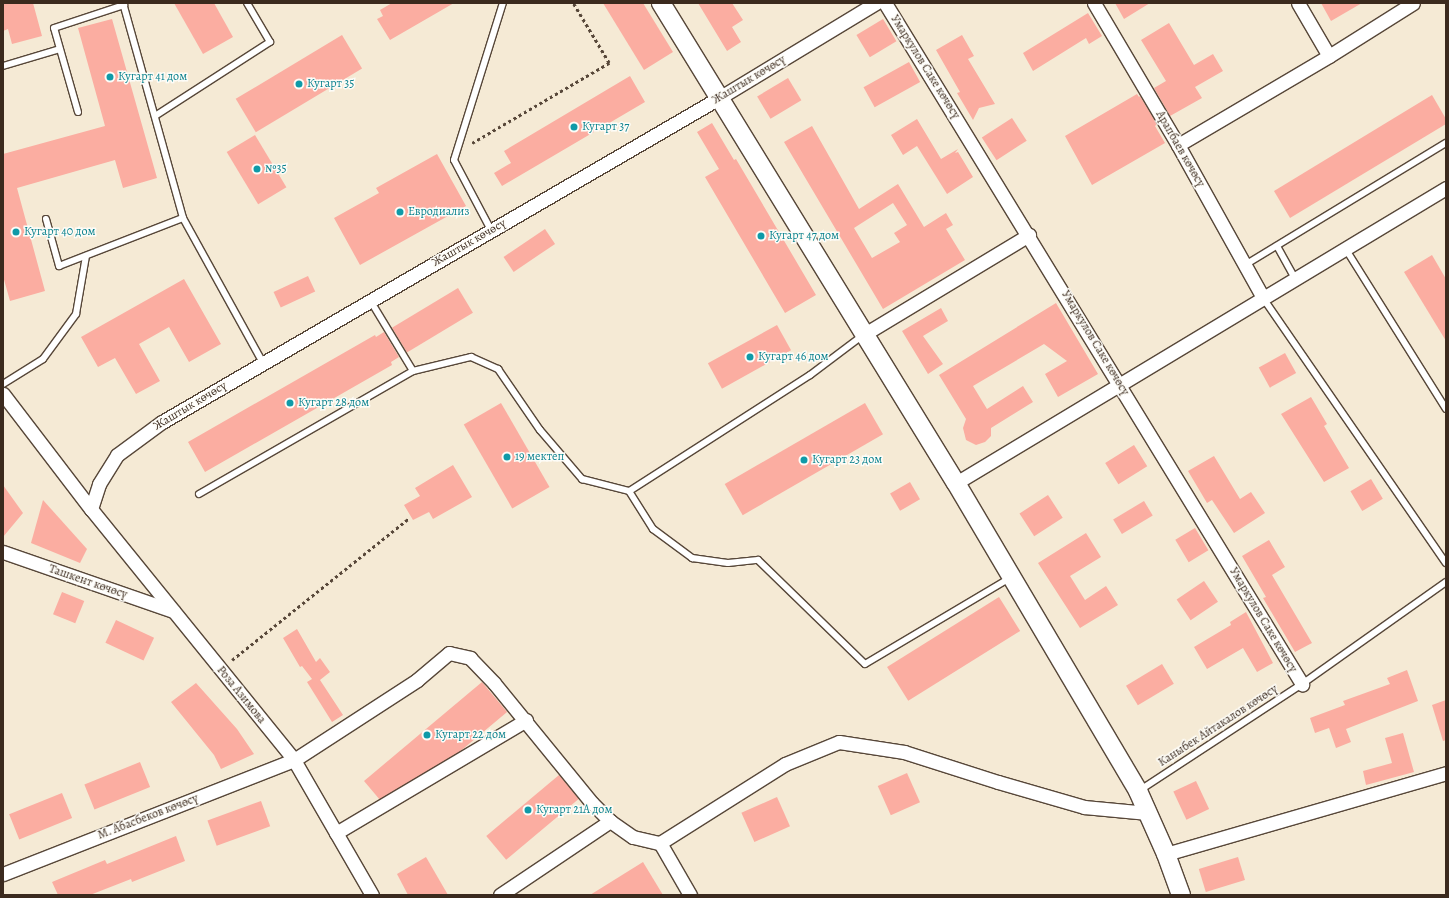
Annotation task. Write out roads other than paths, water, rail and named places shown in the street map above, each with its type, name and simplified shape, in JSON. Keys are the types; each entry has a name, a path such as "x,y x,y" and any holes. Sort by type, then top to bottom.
{"main road":[{"path":"661,3 863,335 956,483 1138,791 1166,854 1181,895"}],"street":[{"name":"Жаштык көчөсү","path":"91,509 99,484 117,455 162,422 719,98 876,3"},
{"name":"Умаркулов Саке көчөсү","path":"886,3 1302,684"},
{"name":"Арапбаев көчөсү","path":"1094,3 1178,145 1263,298"},
{"path":"1298,3 1329,56"},
{"path":"1178,145 1329,56 1413,3"},
{"path":"956,483 1446,188"},
{"path":"863,335 1029,235"},
{"name":"Роза Азимова","path":"3,394 91,509 294,760 372,895"},
{"name":"Ташкент көчөсү","path":"3,552 174,612"},
{"name":"М. Абасбеков көчөсү","path":"3,874 294,760 417,680 449,653 470,658 526,720"},
{"path":"336,833 526,720 592,803 610,821 633,837 660,843 785,764 839,742 904,752 998,782 1084,807 1148,813"},
{"path":"1166,854 1446,773"},
{"path":"500,895 610,821"},
{"path":"660,843 690,895"}],"lane":[{"path":"155,116 270,42 247,3"},
{"path":"491,230 454,160 503,3"},
{"path":"78,112 54,28 124,4 183,218 263,363"},
{"path":"3,66 60,49"},
{"path":"1245,265 1446,144"},
{"path":"46,219 59,266 183,218"},
{"path":"1277,246 1295,278"},
{"path":"1345,248 1446,409"},
{"path":"3,384 43,359 76,314 86,256"},
{"path":"1263,298 1446,563"},
{"path":"370,300 413,371"},
{"path":"629,491 810,375 863,335"},
{"path":"199,494 413,371 471,357 498,369 540,430 582,479 629,491 654,529 692,558 728,563 758,560 865,664 1011,577"},
{"name":"Каныбек Айтакалов көчөсү","path":"1138,791 1302,684 1446,582"}],"place":[{"name":"Кугарт 41 дом","path":"110,77"},
{"name":"Кугарт 35","path":"299,84"},
{"name":"Кугарт 37","path":"574,127"},
{"name":"№35","path":"257,169"},
{"name":"Евродиализ","path":"400,212"},
{"name":"Кугарт 40 дом","path":"16,232"},
{"name":"Кугарт 47 дом","path":"761,236"},
{"name":"Кугарт 46 дом","path":"750,357"},
{"name":"Кугарт 28 дом","path":"290,403"},
{"name":"19 мектеп","path":"507,457"},
{"name":"Кугарт 23 дом","path":"804,460"},
{"name":"Кугарт 22 дом","path":"427,735"},
{"name":"Кугарт 21А дом","path":"528,810"}]}
